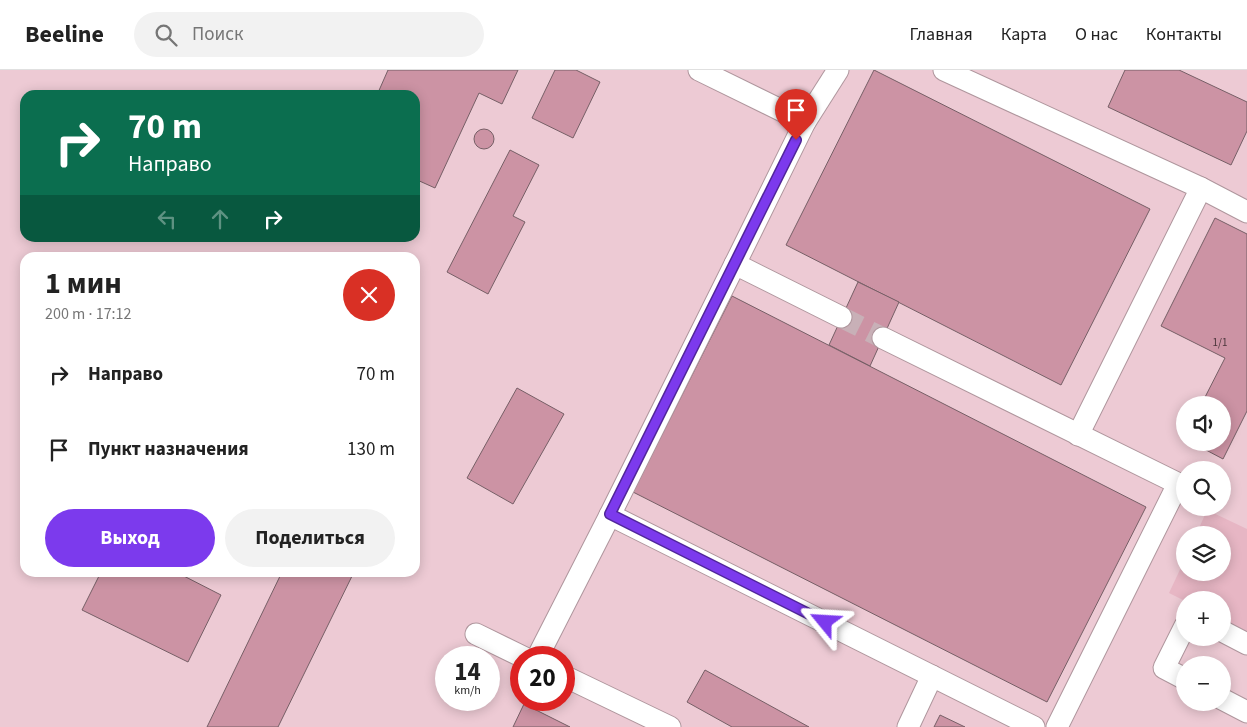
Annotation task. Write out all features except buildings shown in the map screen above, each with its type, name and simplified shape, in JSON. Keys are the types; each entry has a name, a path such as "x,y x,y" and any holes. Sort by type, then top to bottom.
{"lane":[{"path":"699,70 805,122"},
{"path":"543,646 805,122 838,70"},
{"path":"944,70 1201,188 1247,212"},
{"path":"1078,435 1201,188"},
{"path":"735,264 841,317"},
{"path":"883,338 1176,483"},
{"path":"1057,727 1176,498"},
{"path":"610,514 1034,727"},
{"path":"476,634 510,651"},
{"path":"1231,636 1247,644"},
{"path":"1176,644 1164,668 1176,674"},
{"path":"908,727 932,676"},
{"path":"575,681 670,727"},
{"path":"1231,703 1247,712"}],"shaded area":[{"path":"0,70 1247,70 1247,727 0,727"},
{"path":"1204,516 1220,516 1247,529 1247,635 1231,626 1231,591 1176,591 1176,596 1169,593 1176,578 1176,581 1231,581 1231,526 1200,526"}],"tunnel":[{"path":"841,317 883,338"}],"route":[{"path":"796,140 610,514 825,622"}]}
